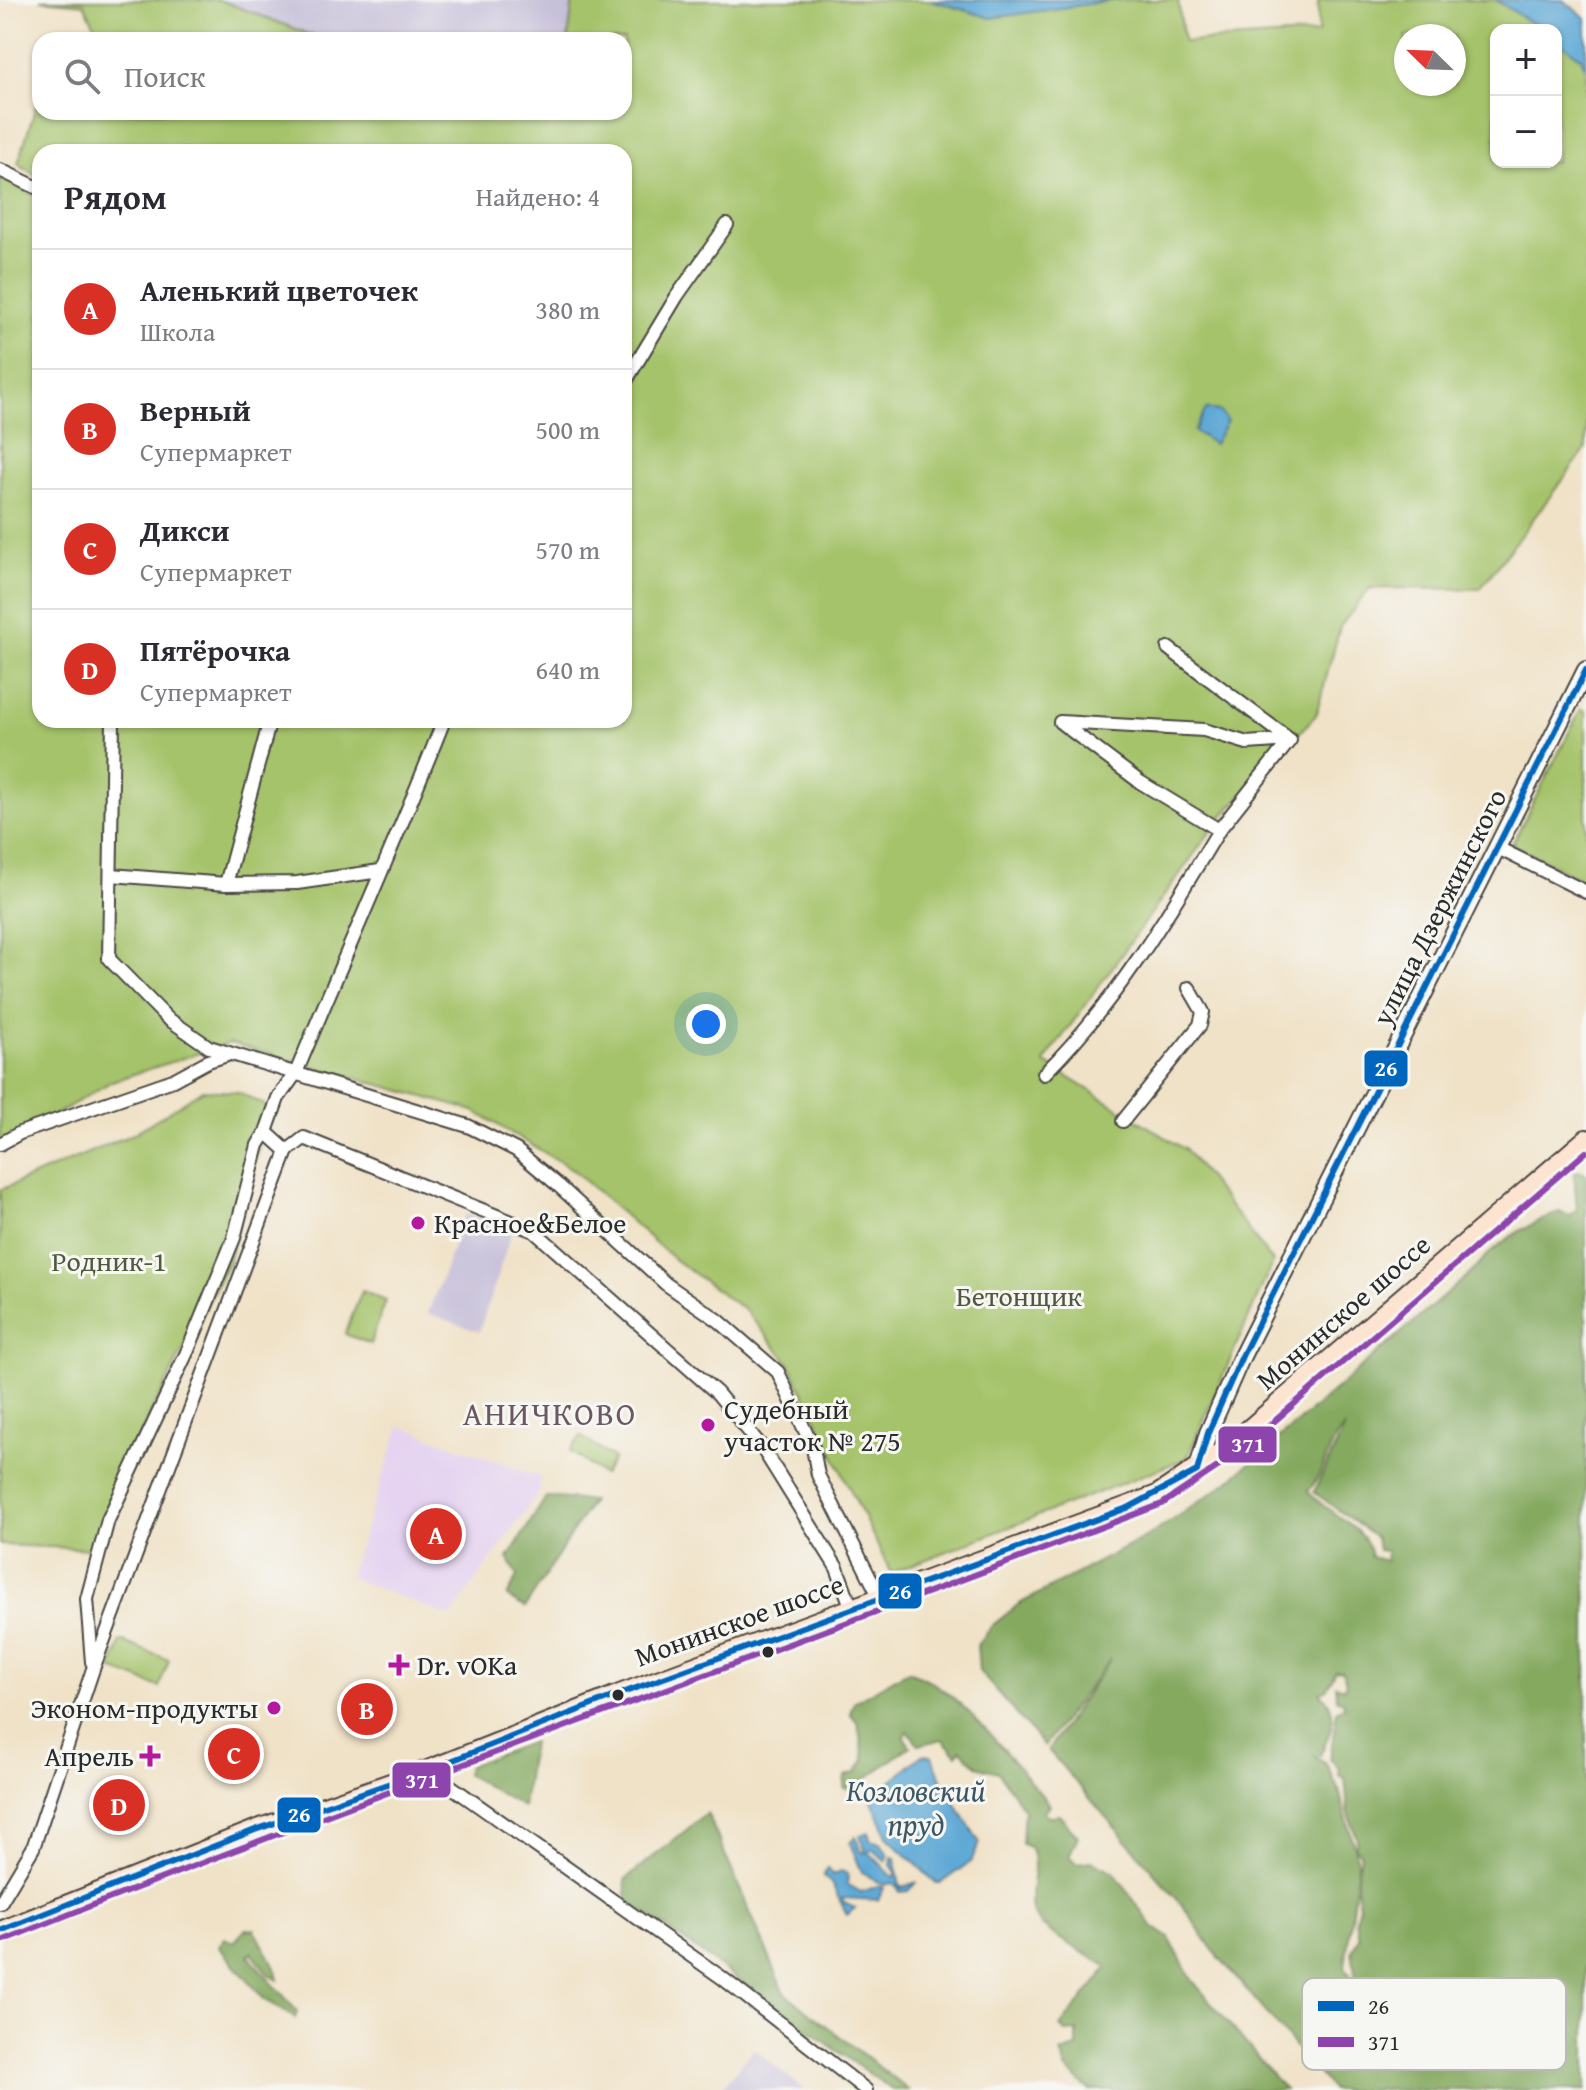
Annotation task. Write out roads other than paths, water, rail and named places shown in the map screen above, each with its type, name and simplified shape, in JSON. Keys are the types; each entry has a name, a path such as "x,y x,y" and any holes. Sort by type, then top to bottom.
{"main road":[{"name":"Монинское шоссе","path":"0,1931 255,1830 428,1770 617,1695 1130,1507 1197,1471 1227,1448 1586,1139"}],"street":[{"path":"0,170 32,185"},
{"path":"632,371 677,296 727,225"},
{"path":"1168,648 1290,740"},
{"name":"улица Дзержинского","path":"1197,1471 1214,1419 1242,1356 1586,670"},
{"path":"1219,830 1140,782 1060,722 1204,730 1247,743 1290,740"},
{"path":"113,728 109,959 167,1018 227,1055 468,1126 516,1150 666,1284 718,1320 778,1372 813,1448 818,1475 880,1598"},
{"path":"226,884 268,728"},
{"path":"93,1669 87,1599 108,1520 188,1350 234,1238 258,1145 278,1098 296,1073 380,871 395,845 440,728"},
{"path":"1044,1074 1082,1036 1153,940 1219,830 1290,740"},
{"path":"1498,848 1586,892"},
{"path":"111,875 226,884 297,883 380,871"},
{"path":"1123,1121 1200,1025 1203,1012 1189,988"},
{"path":"0,1144 20,1133 173,1080 208,1061 227,1055"},
{"path":"266,1132 287,1151"},
{"path":"0,1903 33,1848 93,1669 287,1151 304,1138 534,1231 717,1393 761,1446 837,1568 852,1609"},
{"path":"1214,1419 1213,1439 1216,1444 1227,1448"},
{"path":"428,1770 721,1977 866,2090"}],"water":[{"path":"931,0 1116,0 991,18"},
{"path":"1496,0 1563,0 1586,18 1586,69 1581,57 1562,44 1562,24 1531,23"},
{"path":"1206,409 1219,411 1227,421 1214,444 1194,431"},
{"name":"Козловский пруд","path":"922,1755 932,1756 943,1783 980,1843 971,1861 941,1883 936,1883 888,1838 871,1799"},
{"path":"868,1832 870,1840 881,1843 888,1855 886,1861 873,1849 869,1852 893,1877 897,1874 891,1865 892,1857 895,1858 900,1888 917,1882 909,1891 900,1892 893,1883 884,1885 862,1872 850,1843 856,1837 860,1851 866,1853 860,1835"},
{"path":"828,1868 832,1875 841,1871 848,1874 847,1884 861,1892 879,1886 884,1888 878,1900 842,1898 844,1903 855,1908 847,1915 831,1883 823,1876"}],"place":[{"name":"Красное&Белое","path":"418,1223"},
{"name":"Судебный участок № 275","path":"708,1425"},
{"name":"Аленький цветочек","path":"436,1534"},
{"name":"Dr. vOKa","path":"399,1665"},
{"name":"Эконом-продукты","path":"274,1708"},
{"name":"Верный","path":"367,1709"},
{"name":"Дикси","path":"234,1754"},
{"name":"Апрель","path":"150,1756"},
{"name":"Пятёрочка","path":"119,1805"}],"district":[{"name":"АНИЧКОВО","path":"550,1414"}],"park label":[{"name":"Родник-1","path":"109,1261"},
{"name":"Бетонщик","path":"1019,1296"}]}
